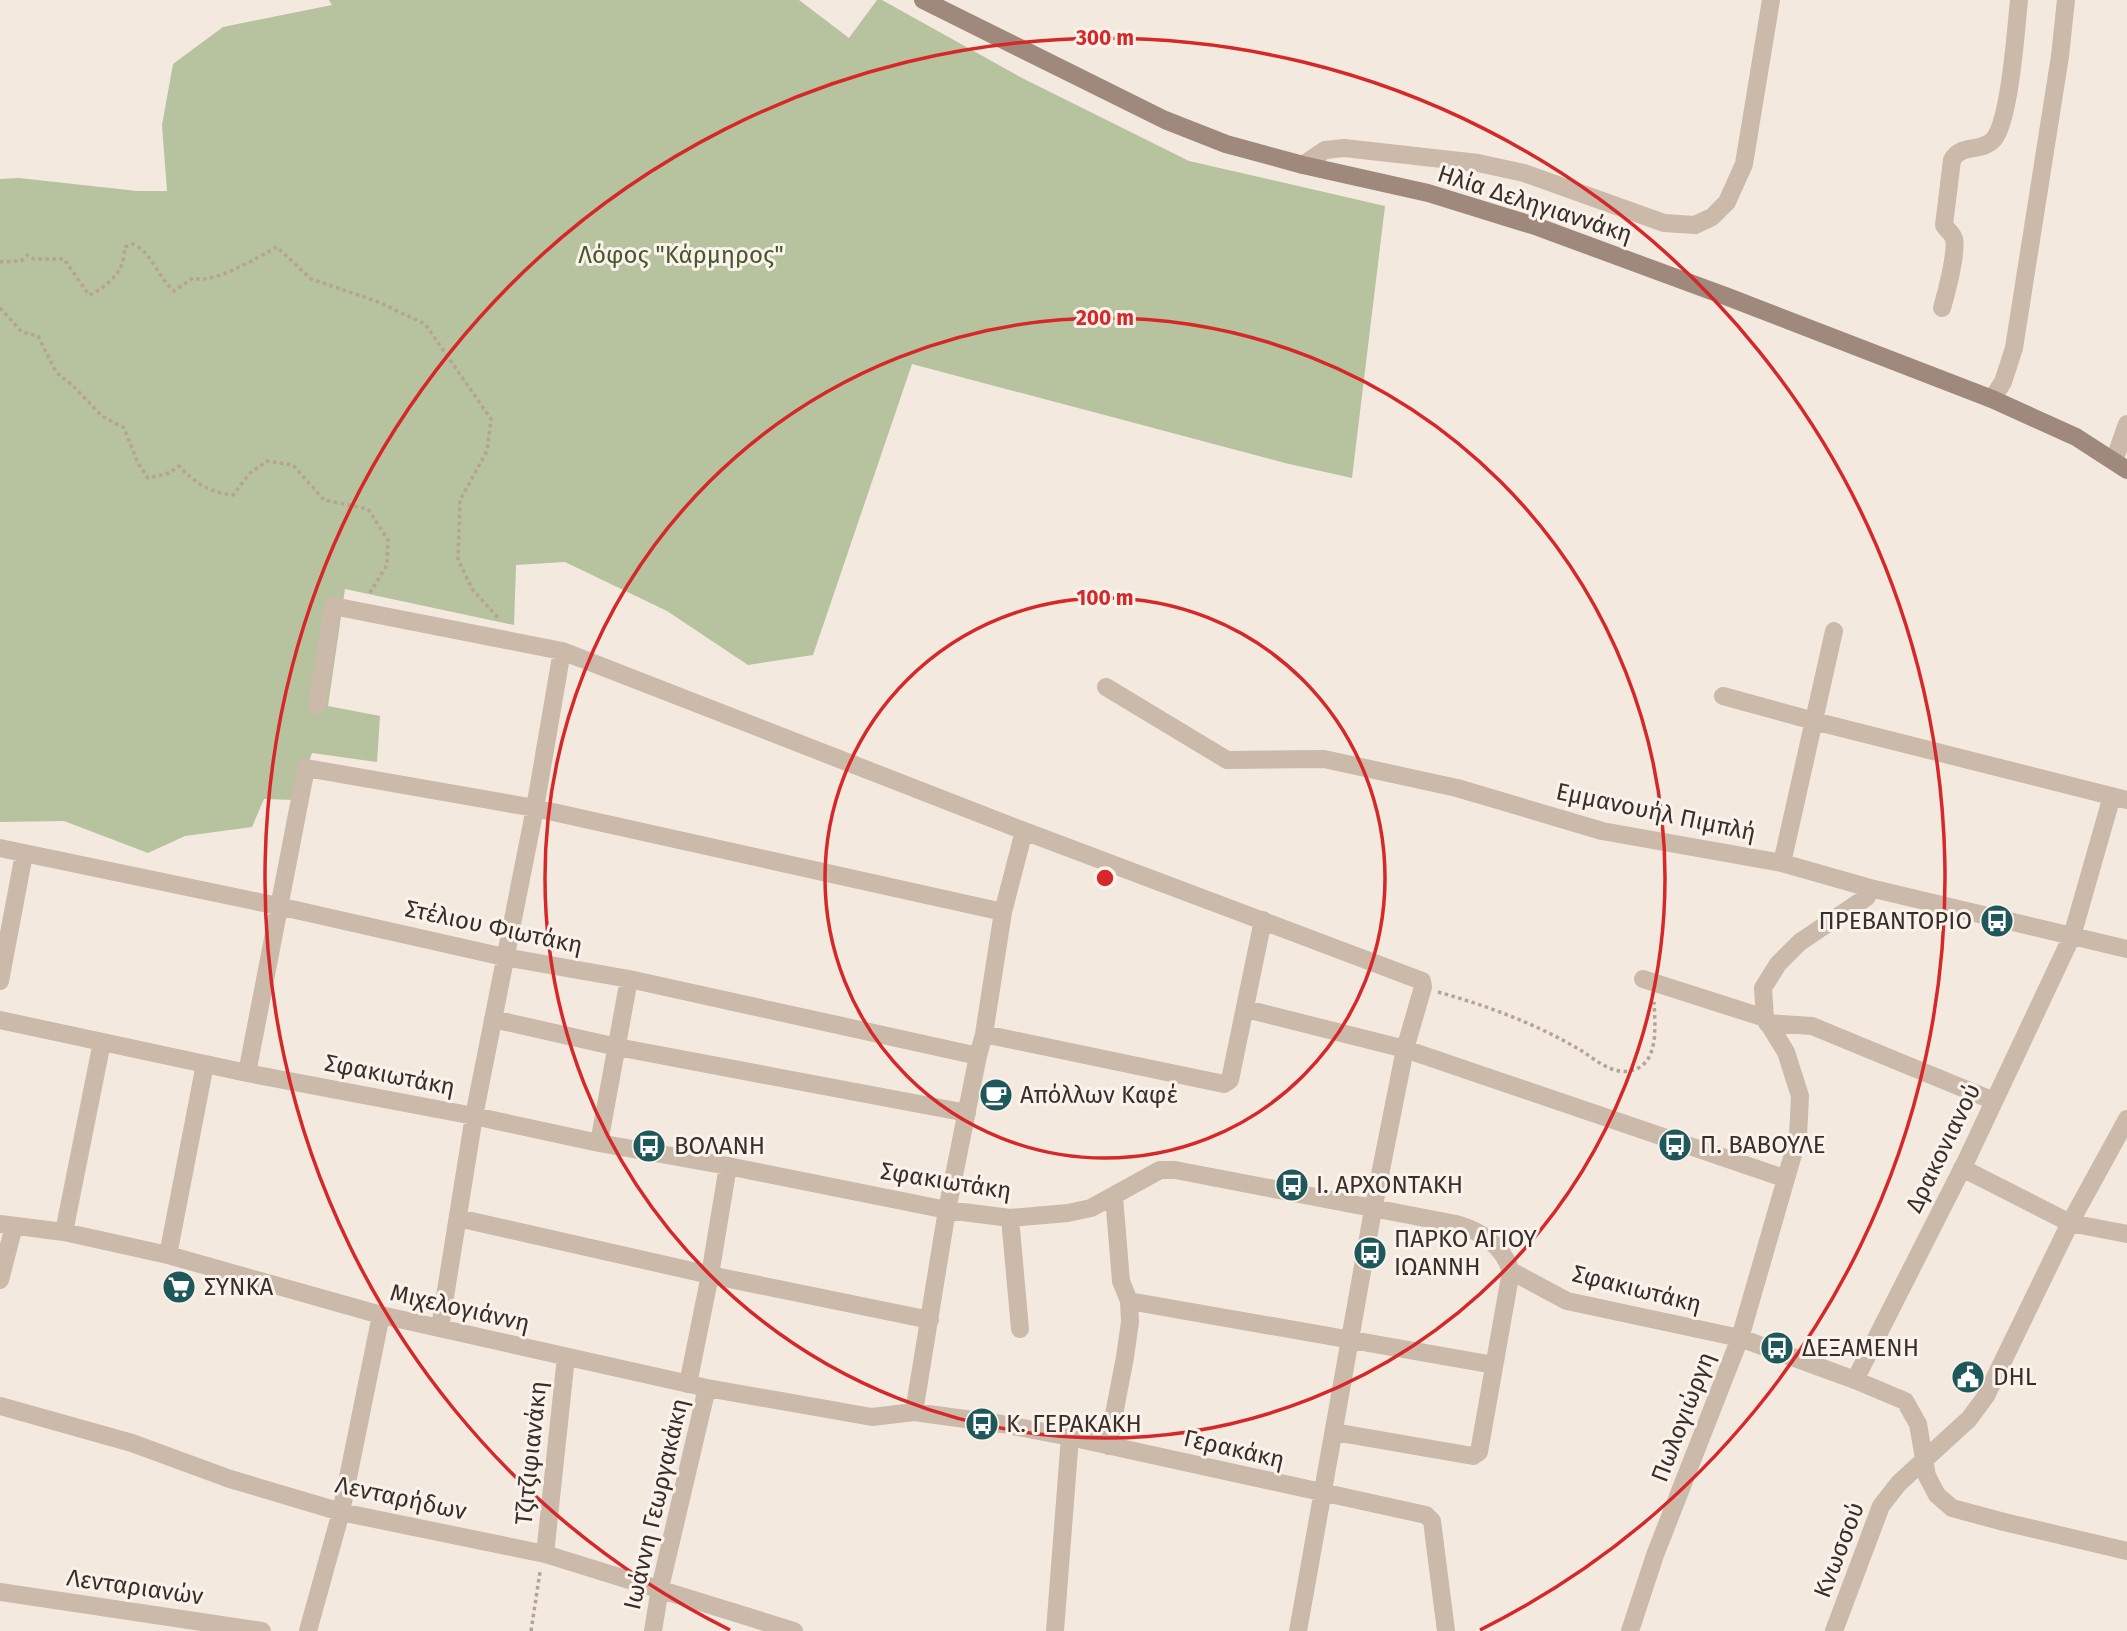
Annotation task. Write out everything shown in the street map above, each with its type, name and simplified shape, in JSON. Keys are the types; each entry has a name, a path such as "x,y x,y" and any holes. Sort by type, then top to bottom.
{"street":[{"name":"Ηλία Δεληγιαννάκη","path":"923,0 1165,120 1226,144 1303,165 1428,193 1538,227 1992,399 2076,437 2123,463"},
{"path":"1303,165 1325,150 1344,148 1478,163 1559,184 1664,223 1695,225 1712,217 1727,202 1744,164 1771,0"},
{"path":"1942,308 1955,243 1952,234 1944,225 1952,160 1956,153 1964,149 1987,145 1995,138 2001,126 2013,58 2019,0"},
{"path":"1992,399 2006,373 2014,348 2052,108 2066,0"},
{"path":"2123,463 2127,424"},
{"path":"317,705 333,606 562,650 1024,831 1423,983 1405,1049 1373,1210 1298,1631"},
{"path":"1782,863 1834,631"},
{"path":"440,1328 474,1115 535,808 562,650"},
{"name":"Εµµανουήλ Πιµπλή","path":"1106,687 1227,760 1324,759 1457,788 1602,831 1782,863 1870,888 2127,949"},
{"path":"1723,696 2120,798"},
{"path":"247,1073 306,768 535,808 1003,912"},
{"name":"Δρακονιανού","path":"1855,1380 1962,1168 2072,936 2120,798"},
{"path":"914,1412 947,1210 984,1034 1003,912 1024,831"},
{"name":"Στέλιου Φιωτάκη","path":"0,848 278,905 504,957 629,979 978,1056"},
{"path":"0,981 24,854"},
{"path":"1766,1020 1763,988 1778,964 1800,942 1867,897 1870,888"},
{"path":"984,1034 1224,1084 1230,1080 1263,920"},
{"path":"599,1143 629,979"},
{"path":"1648,980 1766,1020 1812,1026 1994,1101"},
{"path":"1246,1009 1405,1049 1784,1178"},
{"path":"493,1018 617,1047 967,1113"},
{"name":"Σφακιωτάκη","path":"0,1020 247,1073 474,1115 599,1143 947,1210 1010,1218 1068,1213 1091,1208 1160,1170 1175,1170 1476,1229 1507,1259 1511,1271 1567,1301 1740,1338 1905,1401 1918,1424 1927,1476 1937,1495 1952,1508 2127,1551"},
{"name":"Πωλογιώργη","path":"1630,1631 1655,1555 1740,1338 1798,1137 1800,1096 1786,1052 1766,1020"},
{"path":"64,1232 102,1042"},
{"path":"168,1255 205,1064"},
{"name":"Κνωσσού","path":"1834,1631 1881,1506 1899,1483 1969,1419 1986,1396 2070,1223 2127,1119"},
{"path":"688,1384 728,1166"},
{"path":"1962,1168 2070,1223 2127,1234"},
{"path":"1108,1446 1125,1357 1129,1301 1121,1281 1114,1197"},
{"path":"458,1217 710,1275 930,1321"},
{"path":"1010,1218 1020,1329"},
{"path":"0,1280 7,1225"},
{"name":"Μιχελογιάννη","path":"7,1225 64,1232 168,1255 381,1315 707,1388 872,1417 914,1412"},
{"path":"1334,1432 1473,1456 1479,1452 1511,1271"},
{"path":"1129,1301 1494,1365"},
{"path":"308,1631 341,1512 381,1315"},
{"name":"Τζιτζιφιανάκη","path":"545,1554 566,1357"},
{"name":"Ιωάννη Γεωργακάκη","path":"653,1631 660,1588 707,1388"},
{"name":"Λενταρήδων","path":"0,1406 132,1443 230,1479 341,1512 545,1554 794,1631"},
{"name":"Γερακάκη","path":"914,1412 1070,1437 1426,1515 1430,1518 1446,1631"},
{"path":"1055,1631 1070,1437"},
{"name":"Λενταριανών","path":"0,1592 262,1631"}],"path":[{"path":"0,262 21,261 27,255 34,259 64,260 89,295 102,287 122,266 125,247 133,244 142,248 164,282 174,291 192,278 200,281 229,271 277,247 311,279 376,301 425,324 491,419 487,451 460,500 458,559 472,589 520,643"},
{"path":"0,308 22,332 38,336 56,372 102,416 124,428 138,463 148,478 169,473 178,466 193,481 213,492 233,495 250,473 267,461 293,465 324,500 368,509 388,540 387,565 372,586 361,612"},
{"path":"1423,988 1483,1004 1541,1029 1602,1065 1617,1071 1631,1071 1645,1064 1652,1052 1655,1015 1648,980"},
{"path":"531,1631 545,1554"}],"green space":[{"name":"Λόφος \"Κάρμηρος\"","path":"329,0 799,0 849,38 877,0 882,0 1022,78 1189,161 1385,206 1352,478 1285,463 912,364 813,655 748,665 667,611 565,562 516,565 514,625 345,589 328,706 380,716 377,762 312,753 296,800 264,799 252,827 185,836 148,853 64,821 0,822 0,179 19,178 137,191 167,191 162,125 173,64 223,27 332,5"}],"place":[{"name":"ΠΡΕΒΑΝΤΟΡΙΟ","path":"1997,921"},
{"name":"Απόλλων Καφέ","path":"996,1095"},
{"name":"Π. ΒΑΒΟΥΛΕ","path":"1675,1145"},
{"name":"ΒΟΛΑΝΗ","path":"649,1146"},
{"name":"Ι. ΑΡΧΟΝΤΑΚΗ","path":"1292,1185"},
{"name":"ΠΑΡΚΟ ΑΓΙΟΥ ΙΩΑΝΝΗ","path":"1370,1253"},
{"name":"ΣΥΝΚΑ","path":"179,1287"},
{"name":"ΔΕΞΑΜΕΝΗ","path":"1777,1348"},
{"name":"DHL","path":"1968,1377"},
{"name":"Κ. ΓΕΡΑΚΑΚΗ","path":"982,1424"}]}
